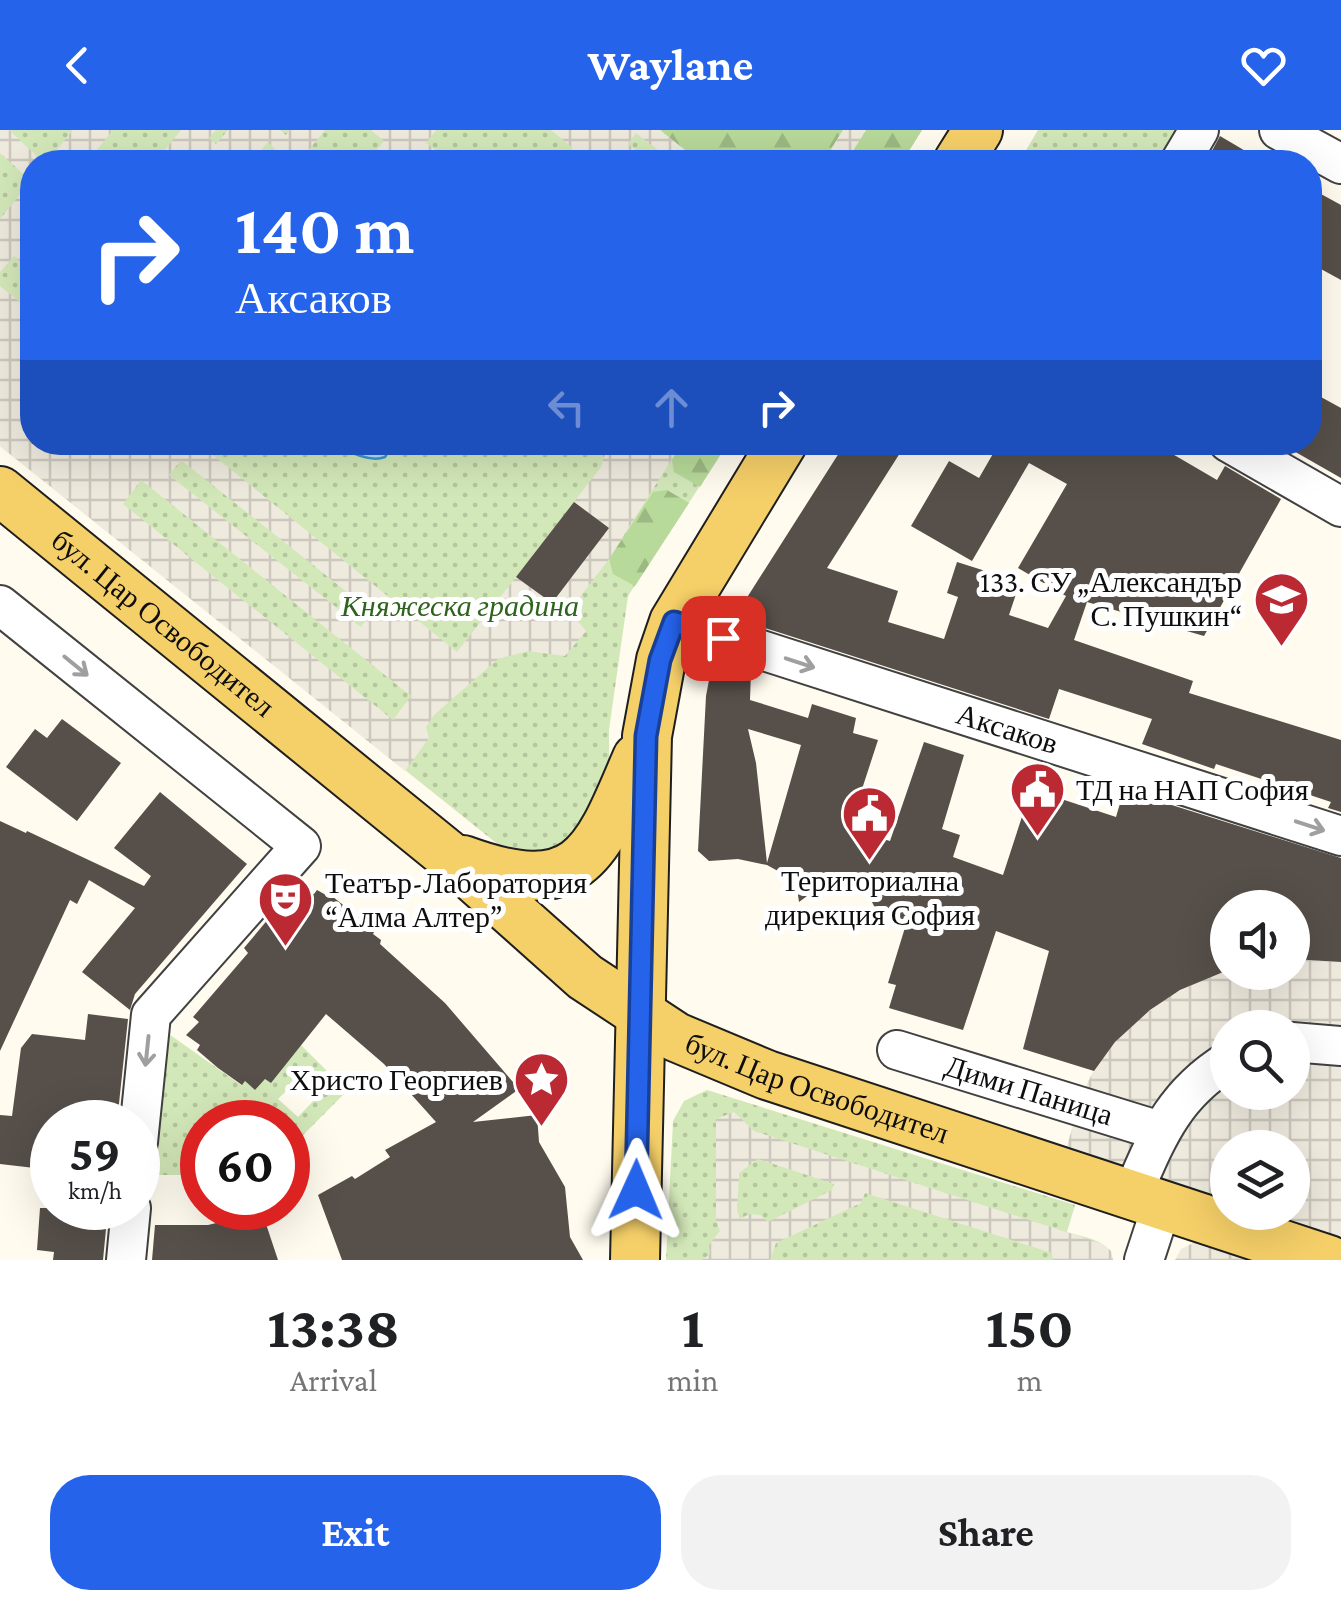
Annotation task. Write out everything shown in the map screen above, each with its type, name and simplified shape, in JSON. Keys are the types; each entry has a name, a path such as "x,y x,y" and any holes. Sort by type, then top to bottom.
{"main road":[{"path":"634,1260 646,736 660,660 674,622 775,455"},
{"name":"бул. Цар Освободител","path":"0,491 448,854 585,977 676,1037 768,1075 1329,1260"},
{"path":"448,854 500,874 532,878 571,869 586,858 601,836 646,736"}],"street":[{"path":"1278,130 1315,150"},
{"path":"1251,455 1341,506"},
{"path":"1,609 301,846 150,1015 142,1100"},
{"name":"Аксаков","path":"674,622 1341,836"},
{"path":"1310,1043 1341,1046"},
{"name":"Дими Паница","path":"897,1050 1156,1140"},
{"path":"1144,1260 1156,1140 1188,1090 1210,1074"},
{"path":"126,1260 129,1230"}],"green space":[{"name":"Княжеска градина","path":"0,130 922,130 910,150 20,150 20,455 720,455 628,596 609,730 609,786 574,852 520,856 500,846 0,446"},
{"path":"660,130 843,130 830,150 685,150"},
{"path":"866,130 922,130 910,150 854,150"},
{"path":"1038,130 1194,130 1182,150 1026,150"},
{"path":"675,455 720,455 700,487 674,472"},
{"path":"667,490 689,503 635,586 613,574 609,559 653,492"},
{"path":"166,1032 241,1085 245,1081 255,1090 265,1079 270,1082 301,1045 347,1091 310,1128 310,1104 315,1099 296,1081 279,1100 180,1100 180,1175 160,1175"},
{"path":"707,1090 1075,1205 1067,1232 1101,1243 1113,1260 666,1260 673,1121 684,1101"}],"shaded area":[{"path":"0,130 9,130 30,150 20,150 20,171 0,153"},
{"path":"73,130 113,130 97,150 57,150"},
{"path":"181,130 216,130 209,138 216,144 228,130 280,130 286,135 290,130 325,130 309,150 274,150 268,142 261,150 165,150"},
{"path":"371,130 436,130 426,143 436,150 377,150 384,141"},
{"path":"551,130 660,130 685,150 658,150 636,133 628,144 636,150 573,148"},
{"path":"843,130 866,130 854,150 830,150"},
{"path":"20,194 20,261 14,256 0,272 0,219"},
{"path":"0,286 20,302 20,455 213,455 457,652 516,577 552,602 609,528 574,502 601,467 605,455 674,455 609,559 576,602 571,613 586,631 565,656 528,651 498,659 434,715 426,727 429,738 405,771 0,446","holes":["181,460 372,612 361,627 169,475","141,480 411,696 393,720 123,504"]},
{"path":"1310,960 1341,962 1341,1238 1310,1228 1310,1130 1210,1130 1210,1194 1067,1146 1082,1094 1115,1042 1170,996 1208,977 1210,990 1310,990"},
{"path":"734,1112 754,1131 1103,1244 1111,1251 1113,1260 1053,1260 1052,1253 865,1193 861,1203 776,1243 770,1260 702,1260 710,1254 709,1245 720,1231 716,1220 716,1119","holes":["758,1159 834,1184 832,1190 768,1222 760,1215 749,1214 740,1219 737,1211 739,1173"]},
{"path":"1195,1242 1258,1260 1175,1260 1181,1249"}],"water":[{"path":"358,455 386,455 380,458"}],"building":[{"path":"1220,136 1244,150 1212,150"},
{"path":"1322,195 1341,205 1341,280 1322,270"},
{"path":"1322,398 1341,408 1341,478 1301,455 1322,455"},
{"path":"838,455 899,455 827,568 898,591 888,622 944,639 958,597 947,593 957,562 1020,582 1009,615 1048,628 1066,596 1018,568 1067,484 1029,463 972,561 911,526 949,461 979,478 992,455 1174,455 1217,480 1225,466 1281,499 1204,636 1087,602 1074,640 1193,681 1189,693 1341,740 1341,812 1328,808 1331,802 1142,744 1152,719 1059,689 1049,719 734,618"},
{"path":"574,502 609,528 552,603 516,577"},
{"path":"713,659 751,670 750,700 808,718 812,704 856,718 853,733 878,740 849,829 890,841 924,742 964,755 942,829 960,835 953,857 1003,875 1031,789 1116,817 1124,790 1341,858 1341,962 1310,960 1310,890 1210,890 1210,978 1180,990 1150,1010 1115,1042 1094,1071 1023,1049 1049,951 996,931 963,1030 889,1008 896,985 888,983 907,921 877,912 866,890 830,879 799,902 796,881 767,865 738,859 709,861 698,851 706,696","holes":["748,729 801,745 767,863 756,763"]},
{"path":"62,719 121,763 77,821 6,767 35,729 47,738"},
{"path":"160,792 247,864 135,994 130,1010 82,972 135,908 89,880 77,904 70,900 0,1051 0,821 144,886 151,876 114,848"},
{"path":"299,887 314,894 317,890 328,893 375,930 373,934 381,940 380,944 445,1003 519,1089 473,1122 537,1115 539,1142 565,1187 570,1237 583,1260 342,1260 318,1195 352,1176 355,1179 390,1157 385,1150 436,1122 384,1064 326,1014 271,1083 265,1079 255,1090 218,1068 197,1050 200,1045 186,1035 199,1022 193,1017 248,953 244,948"},
{"path":"88,1014 128,1019 119,1100 30,1100 30,1167 0,1164 0,1115 12,1116 21,1048 32,1034 85,1040"},
{"path":"160,1225 180,1225 180,1230 268,1230 278,1260 152,1260 155,1230 160,1230"},
{"path":"38,1230 106,1230 103,1260 53,1260 54,1252 37,1250"}],"place":[{"name":"133. СУ „Александър С. Пушкин“","path":"1281,648"},
{"name":"ТД на НАП София","path":"1037,839"},
{"name":"Териториална дирекция София","path":"870,862"},
{"name":"Театър-Лаборатория “Алма Алтер”","path":"286,949"},
{"name":"Христо Георгиев","path":"542,1129"}],"route":[{"path":"636,1190 646,736 660,660 674,622 723,638"}]}
